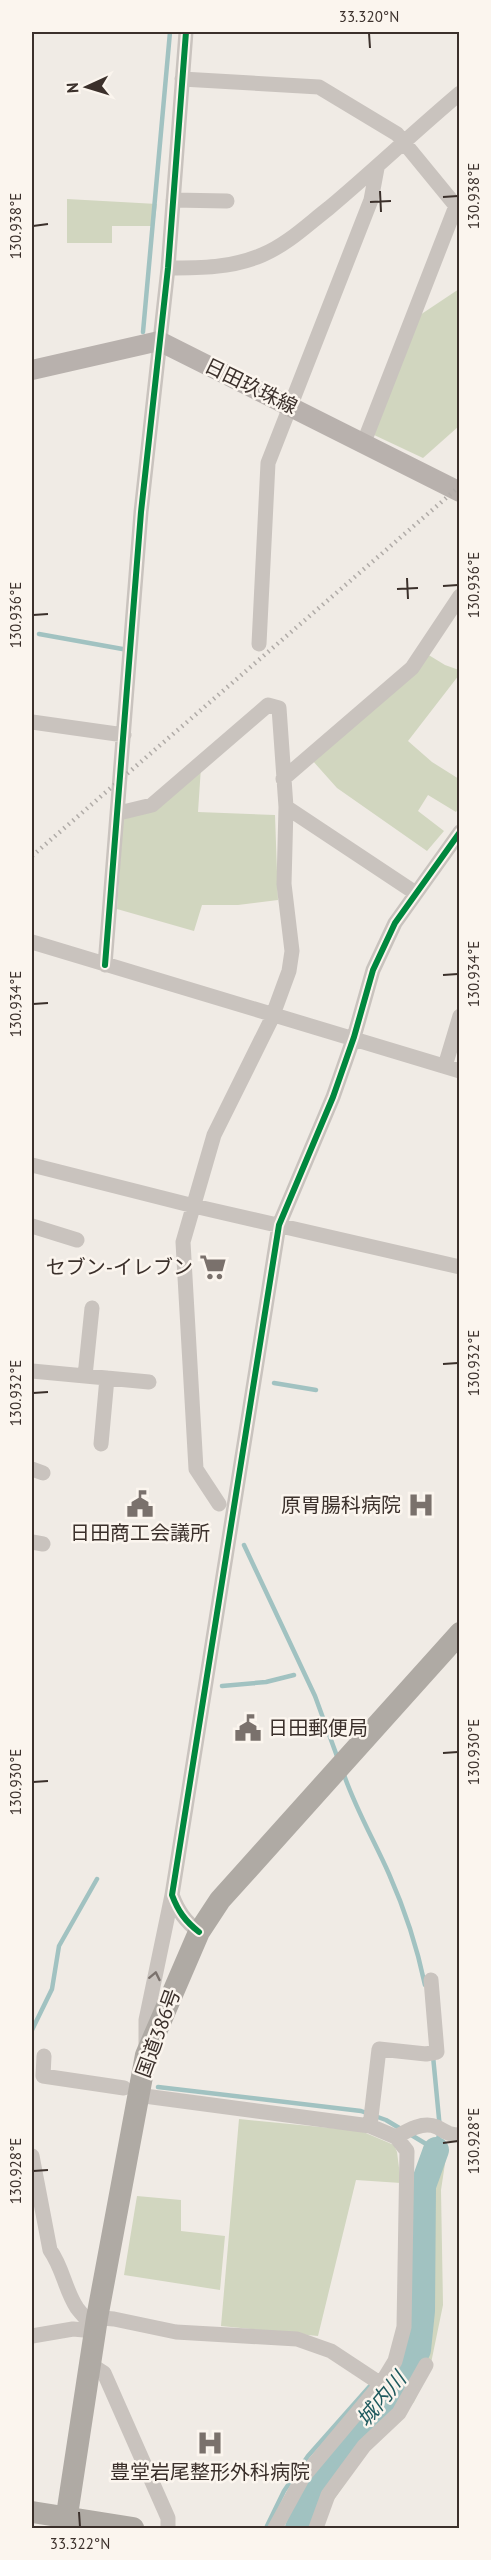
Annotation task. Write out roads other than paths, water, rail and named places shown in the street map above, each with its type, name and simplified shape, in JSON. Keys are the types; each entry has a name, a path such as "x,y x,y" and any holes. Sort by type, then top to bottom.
{"highway":[{"name":"国道386号","path":"66,2523 90,2364 93,2322 131,2092 199,1932 220,1900 459,1633"},
{"path":"32,2512 66,2523 134,2529"}],"main road":[{"name":"日田玖珠線","path":"159,341 287,410 364,442 459,492"},
{"path":"32,370 159,341"}],"street":[{"path":"105,965 119,813 141,512 168,268 186,32"},
{"path":"182,79 319,87 397,134 458,204 364,442"},
{"path":"168,268 222,267 260,256 284,245 377,168 459,93"},
{"path":"259,644 268,463 371,200 377,168"},
{"path":"173,200 227,201"},
{"path":"287,410 459,501"},
{"path":"283,779 412,668 459,596"},
{"path":"119,813 152,805 268,705 279,708 286,807 284,884 291,951 289,971 273,1014 214,1135 183,1242 196,1469 219,1504"},
{"path":"32,722 124,735"},
{"path":"286,807 414,892"},
{"path":"146,2055 146,2020 172,1895 279,1225 333,1097 354,1037 373,970 395,923 414,892 459,832"},
{"path":"32,959 33,943 354,1037 452,1069 459,1016"},
{"path":"32,1165 194,1206 459,1267"},
{"path":"32,1226 77,1240"},
{"path":"85,1376 92,1308"},
{"path":"32,1371 149,1382"},
{"path":"100,1444 107,1378"},
{"path":"172,1895 188,1923 199,1932"},
{"path":"371,2117 379,2049 432,2053 431,1980"},
{"path":"44,2056 43,2076 131,2092 371,2117 396,2137 407,2151 404,2327 396,2361 381,2384 303,2476 275,2529"},
{"path":"396,2137 416,2126 435,2126 454,2135"},
{"path":"32,2157 50,2250 57,2260 77,2308 93,2322"},
{"path":"32,2336 73,2329 93,2322 176,2332 297,2339 331,2351 381,2384"},
{"path":"90,2364 104,2373 168,2518 168,2529"},
{"path":"316,2529 328,2495 364,2446 399,2413 426,2365"}],"waterway":[{"path":"143,332 170,32"},
{"path":"39,634 128,650"},
{"path":"274,1383 316,1390"},
{"path":"244,1545 315,1696 338,1759"},
{"path":"222,1686 266,1682 294,1675"},
{"path":"343,1772 400,1901 425,1985"},
{"path":"32,2030 52,1989 59,1946 97,1879"},
{"path":"408,2133 436,2150 440,2129 433,2056"},
{"path":"158,2087 361,2111 386,2120 401,2129"},
{"name":"城内川","path":"298,2528 315,2491 348,2437 397,2387 418,2350 422,2311 423,2186 436,2150"},
{"path":"267,2526 284,2491 308,2456 370,2386"}],"railway":[{"path":"32,856 460,486"}],"place":[{"name":"セブン-イレブン","path":"213,1267"},
{"name":"日田商工会議所","path":"140,1504"},
{"name":"原胃腸科病院","path":"421,1505"},
{"name":"日田郵便局","path":"248,1728"},
{"name":"豊堂岩尾整形外科病院","path":"210,2443"}]}
